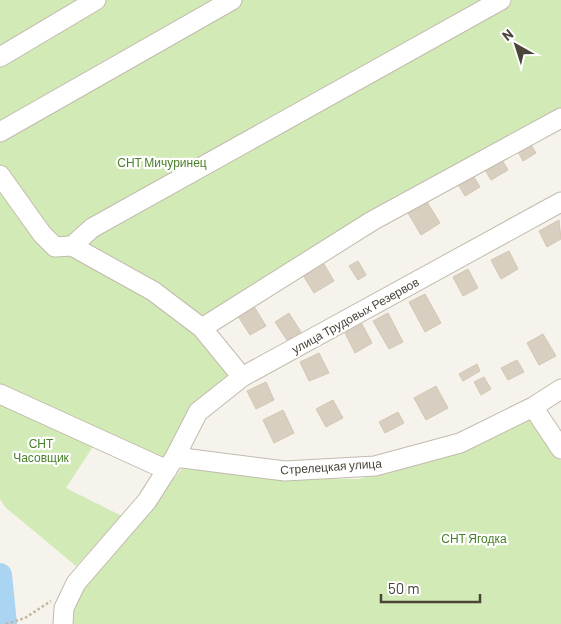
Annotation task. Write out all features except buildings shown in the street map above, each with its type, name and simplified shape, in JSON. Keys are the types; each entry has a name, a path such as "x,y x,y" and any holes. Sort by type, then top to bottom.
{"street":[{"path":"0,57 96,0"},
{"path":"0,132 232,0"},
{"path":"72,246 92,228 501,0"},
{"path":"202,328 372,221 561,118"},
{"path":"0,175 42,234 55,247 72,246 153,291 202,328 242,377"},
{"name":"улица Трудовых Резервов","path":"63,624 64,608 76,583 147,501 171,464 198,412 242,377 561,202"},
{"name":"Стрелецкая улица","path":"0,394 171,464 285,471 375,466 460,443 533,407 561,389"},
{"path":"533,407 561,449"}],"path":[{"path":"6,624 25,618"}],"green space":[{"name":"СНТ Мичуринец","path":"0,0 561,0 561,118 205,325 241,370 168,456 158,459 96,442 66,488 122,516 76,566 5,507 0,499"},
{"name":"СНТ Ягодка","path":"531,414 561,461 561,624 71,624 75,597 185,465 268,478 359,479 457,453"}],"waterway":[{"path":"0,575 5,624"}],"park label":[{"name":"СНТ Часовщик","path":"41,450"}]}
